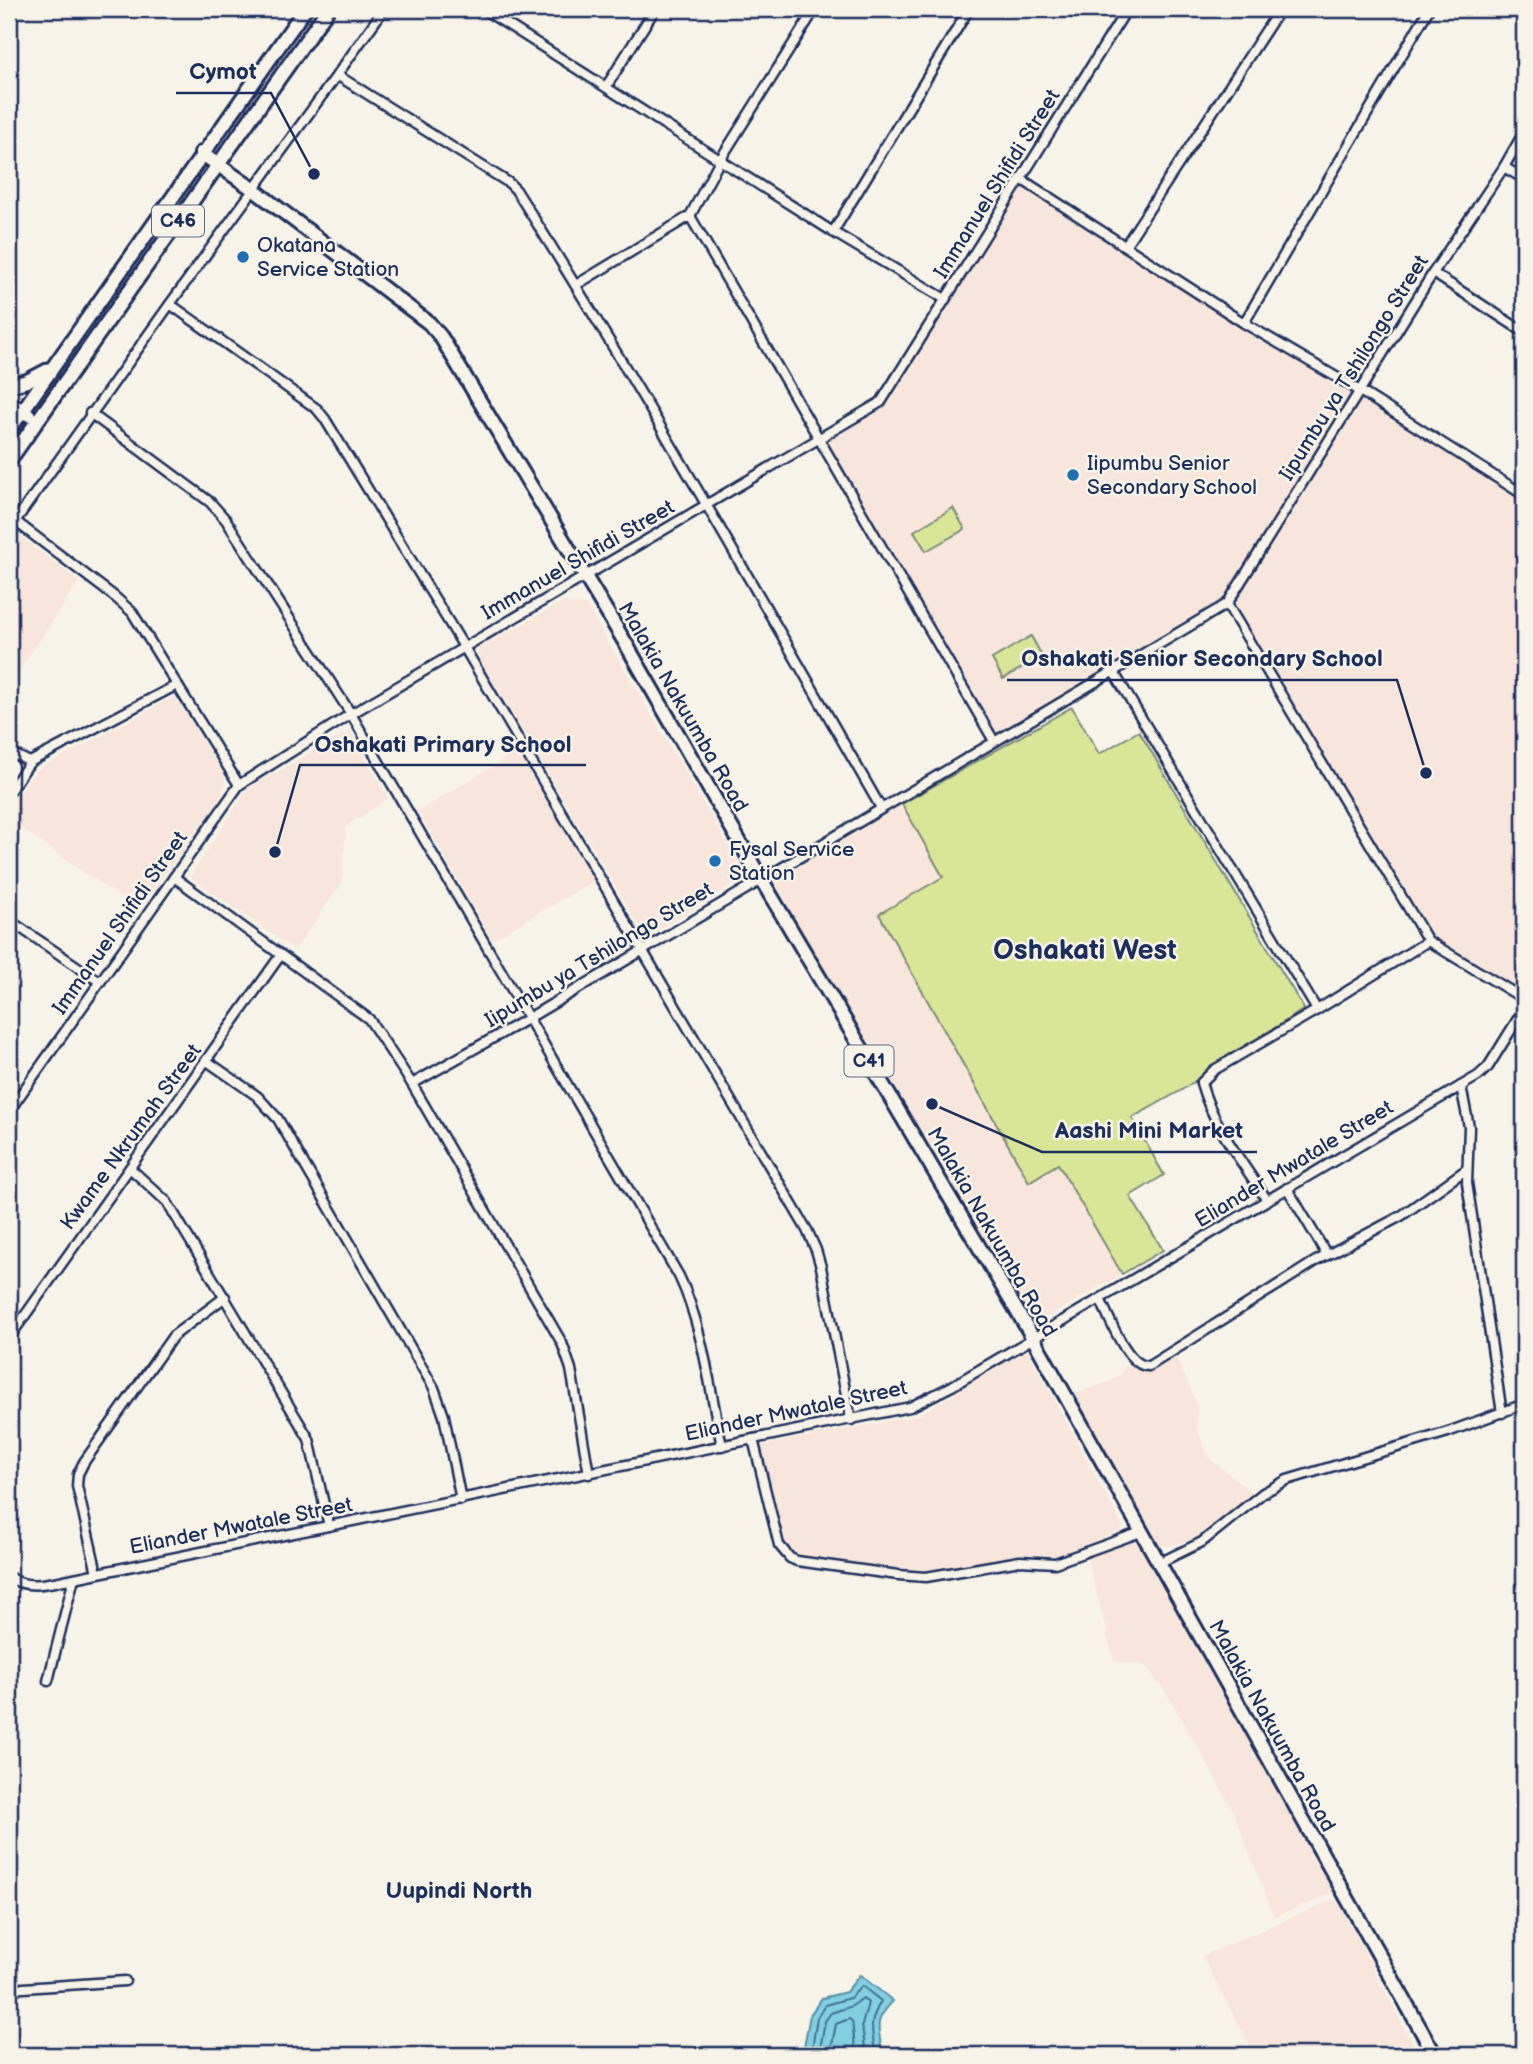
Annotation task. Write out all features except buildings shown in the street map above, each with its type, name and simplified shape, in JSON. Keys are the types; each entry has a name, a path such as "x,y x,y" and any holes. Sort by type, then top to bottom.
{"main road":[{"name":"C46","path":"10,425 304,9"},
{"name":"C46","path":"9,461 328,9"},
{"name":"Malakia Nakuumba Road","path":"201,153 253,189 436,330 626,644 761,879 1033,1338 1435,2055"},
{"path":"9,386 27,381 52,368"},
{"path":"9,402 38,421"},
{"path":"10,425 29,434"}],"street":[{"path":"9,530 90,413 384,9"},
{"path":"483,9 496,12 720,160 833,232 946,299"},
{"path":"606,87 655,9"},
{"path":"576,285 690,216 720,160 815,9"},
{"path":"833,232 969,9"},
{"name":"Immanuel Shifidi Street","path":"9,1111 239,785 351,713 881,402 1127,9"},
{"path":"1125,246 1280,9"},
{"path":"1244,323 1429,9"},
{"path":"337,75 509,183 516,190 576,285 706,505 881,808"},
{"name":"Iipumbu ya Tshilongo Street","path":"412,1084 527,1019 1227,604 1524,132"},
{"path":"1504,167 1524,179"},
{"path":"1021,179 1244,323 1360,391 1524,495"},
{"path":"690,216 994,741"},
{"path":"1433,273 1524,332"},
{"path":"170,304 317,409 464,647 807,1230 816,1250 850,1420"},
{"path":"90,413 219,509 351,713 688,1295 722,1446"},
{"path":"15,521 124,604 239,785"},
{"path":"1227,604 1428,941 1524,999"},
{"path":"1113,671 1317,1010"},
{"path":"9,792 30,762 177,685"},
{"path":"9,752 30,762"},
{"path":"174,877 369,1019 412,1084 562,1343 571,1369 589,1474"},
{"path":"9,920 100,982"},
{"path":"1267,1200 1220,1127 1201,1083 1214,1070 1428,941"},
{"name":"Kwame Nkrumah Street","path":"9,1338 280,956"},
{"name":"Eliander Mwatale Street","path":"9,1577 29,1585 74,1578 910,1407 952,1386 1483,1072 1524,1009"},
{"path":"1515,1024 1524,1031"},
{"path":"207,1061 257,1096 278,1119 428,1376 444,1416 461,1500"},
{"path":"1461,1086 1469,1127 1467,1183 1502,1413"},
{"path":"130,1168 167,1202 309,1438 329,1526"},
{"path":"1100,1299 1126,1351 1143,1367 1149,1366 1327,1255 1401,1216 1467,1169"},
{"path":"1287,1188 1327,1255"},
{"path":"97,1573 77,1486 78,1474 173,1336 225,1297"},
{"path":"1159,1563 1202,1542 1263,1493 1287,1480 1524,1404"},
{"path":"754,1439 779,1545 790,1558 797,1560 926,1577 1020,1561 1055,1563 1141,1532"},
{"path":"48,1681 74,1578"},
{"path":"9,1989 125,1981"}],"shaded area":[{"path":"1021,179 1524,495 1524,999 1428,941 1227,604 994,741 818,440 874,407"},
{"path":"13,531 79,581 9,686 9,538"},
{"path":"563,602 586,605 743,870 738,882 651,934 644,935 478,656 479,648"},
{"path":"175,696 226,779 219,802 138,910 9,820 9,809 35,771"},
{"path":"350,731 388,798 346,827 342,883 295,950 190,877 248,788"},
{"path":"517,752 594,881 492,940 418,811"},
{"path":"902,804 944,877 879,914 1028,1181 1058,1164 1122,1274 1040,1321 1031,1320 771,882"},
{"path":"1027,1349 1124,1529 1057,1556 1026,1554 898,1575 797,1561 784,1552 755,1447 919,1415"},
{"path":"1176,1356 1196,1403 1198,1432 1210,1459 1252,1492 1201,1537 1157,1547 1073,1394 1109,1382 1121,1374 1126,1364 1140,1371 1151,1370"},
{"path":"1133,1535 1333,1893 1274,1917 1232,1808 1170,1698 1145,1665 1114,1661 1086,1552"},
{"path":"1336,1898 1419,2055 1255,2055 1202,1956"}],"green space":[{"path":"953,508 965,529 926,551 914,531"},
{"path":"1031,636 1042,656 1003,679 992,659"},
{"path":"1072,707 1099,754 1139,731 1304,1009 1180,1091 1132,1118 1164,1175 1130,1196 1163,1250 1122,1274 1058,1164 1029,1182 879,914 943,877 902,804"}],"water":[{"path":"860,1975 893,2001 879,2021 882,2055 807,2055 803,2052 810,2015 822,1998 846,1992"}],"place":[{"name":"Cymot","path":"314,174"},
{"name":"Okatana Service Station","path":"243,257"},
{"name":"Iipumbu Senior Secondary School","path":"1073,475"},
{"name":"Oshakati Senior Secondary School","path":"1426,773"},
{"name":"Oshakati Primary School","path":"275,852"},
{"name":"Fysal Service Station","path":"715,861"},
{"name":"Aashi Mini Market","path":"932,1104"}],"district":[{"name":"Oshakati West","path":"1085,950"},
{"name":"Uupindi North","path":"459,1891"}]}
